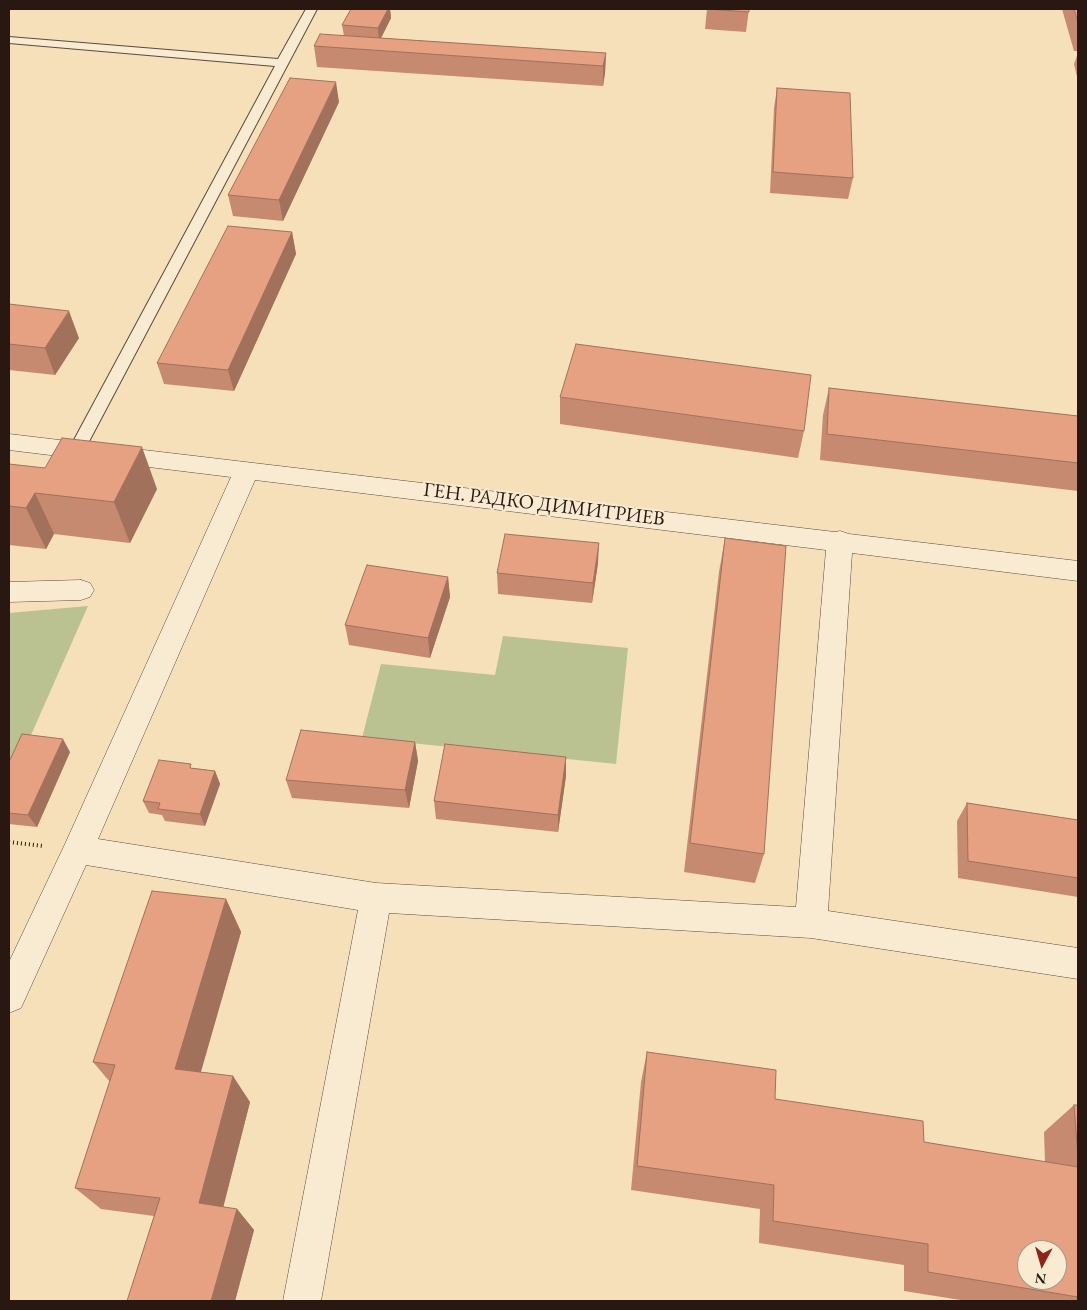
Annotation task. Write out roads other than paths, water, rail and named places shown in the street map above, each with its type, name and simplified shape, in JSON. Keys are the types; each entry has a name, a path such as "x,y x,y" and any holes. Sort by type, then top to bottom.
{"street":[{"name":"ГЕН. РАДКО ДИМИТРИЕВ","path":"9,442 1078,570"},
{"path":"9,997 78,850 247,470"},
{"path":"811,923 840,540"},
{"path":"9,592 80,590"},
{"path":"78,850 376,898 811,923 1078,964"},
{"path":"302,1301 376,898"}],"lane":[{"path":"76,451 311,9"},
{"path":"9,40 283,63"}]}
